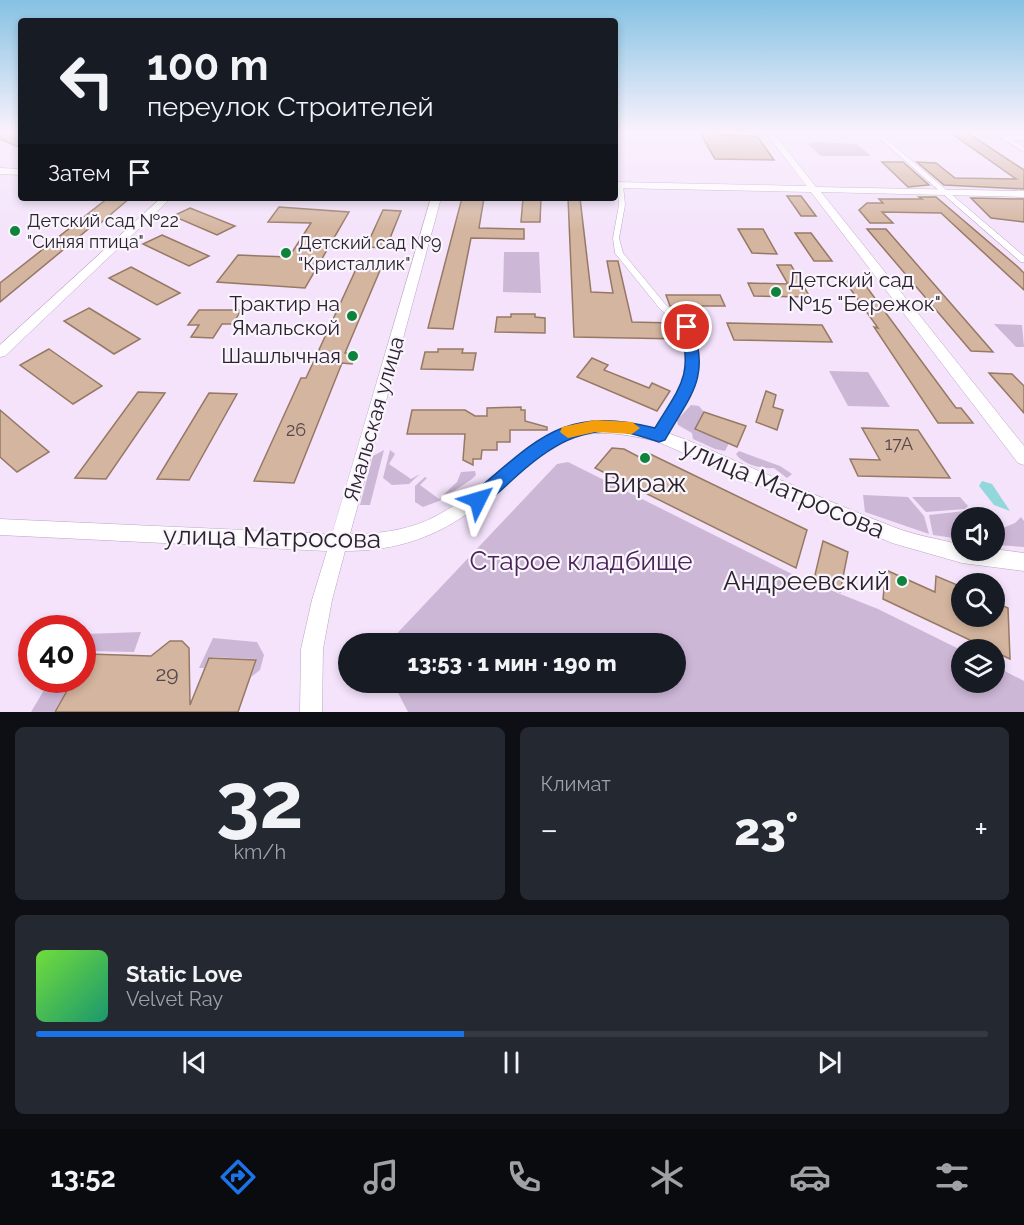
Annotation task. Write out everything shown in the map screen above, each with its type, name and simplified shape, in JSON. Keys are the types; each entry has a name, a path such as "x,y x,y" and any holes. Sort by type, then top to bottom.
{"street":[{"path":"794,164 1024,459"},
{"path":"911,164 1024,260"},
{"path":"0,171 18,172"},
{"path":"618,185 1024,194"},
{"path":"618,189 622,205 616,238 620,253 663,307 687,327 694,351 690,386 659,435"},
{"path":"0,353 163,201"},
{"name":"Ямальская улица","path":"311,712 309,674 312,649 338,541 435,201"},
{"name":"улица Матросова","path":"0,527 338,541 396,539 445,522 478,500 544,444 571,430 595,426 623,426 659,435 892,535 962,554 1024,562"}],"green space":[{"path":"504,252 539,252 541,293 503,292"},
{"path":"994,324 1022,325 1024,347 1016,347"},
{"path":"829,371 868,372 890,407 848,406"},
{"path":"691,405 699,406 704,412 695,429 729,443 725,451 693,439 692,433 678,425 677,420"},
{"path":"384,450 370,505 360,505 373,456"},
{"path":"390,450 395,454 389,464 411,479 420,474 409,484 392,485 383,478"},
{"path":"739,451 780,466 792,474 787,478 774,468 748,464 736,454"},
{"name":"Старое кладбище","path":"568,462 800,578 878,609 951,645 951,693 1005,693 1005,671 1024,681 1024,712 408,712 398,693 686,693 686,633 397,633 557,464"},
{"path":"475,471 476,475 472,479 439,501 423,507 415,502 415,486 425,477 427,478 420,485 439,499 457,482 461,472"},
{"path":"863,495 908,497 924,516 929,534 865,512"},
{"path":"912,497 960,497 968,506 951,507 951,510 926,512"},
{"path":"951,513 951,538 933,535 929,515"},
{"path":"1021,517 1024,521 1024,547 1005,546 1005,527 1015,523"},
{"path":"141,632 134,652 96,651 96,634"},
{"path":"213,638 257,642 264,655 260,670 251,677 257,659 209,657 204,668 199,668"},
{"path":"42,693 65,693 54,712 31,712"}],"shaded area":[{"path":"982,481 992,484 1010,511 1005,507 994,505 979,486"}],"building":[{"path":"884,164 906,164 929,185 908,187"},
{"path":"920,164 938,164 955,178 1016,179 995,164 1015,164 1024,170 1024,189 944,185"},
{"path":"787,196 801,196 816,216 801,216"},
{"path":"919,197 936,197 1018,267 1024,273 1024,290 941,213 882,212 893,223 870,223 859,210 867,203 883,203 879,199 922,199"},
{"path":"971,198 1024,199 1024,222 991,218"},
{"path":"104,201 126,201 97,226 92,226 0,302 0,283"},
{"path":"461,201 484,201 479,228 524,229 524,239 471,238 453,329 428,328"},
{"path":"523,201 541,201 540,222 521,222"},
{"path":"568,201 580,201 591,292 613,293 607,261 618,261 632,322 673,323 678,327 681,339 574,337"},
{"path":"279,207 349,212 305,288 217,282 238,255 289,257 311,223 268,222"},
{"path":"190,208 235,226 217,235 173,216"},
{"path":"383,210 401,211 386,248 366,247"},
{"path":"738,229 763,229 777,254 752,253"},
{"path":"867,229 886,229 993,352 971,351"},
{"path":"795,233 811,233 832,261 814,261"},
{"path":"162,235 209,256 189,266 143,244"},
{"path":"777,265 791,265 810,297 754,296 748,283 788,284"},
{"path":"131,267 180,293 157,305 109,278"},
{"path":"357,267 381,268 345,353 356,353 352,364 342,363 294,483 254,481 301,378 306,378"},
{"path":"842,277 860,278 956,408 961,408 973,423 938,423 874,327 878,328"},
{"path":"666,295 720,295 725,306 670,306"},
{"path":"89,308 140,339 114,354 64,321"},
{"path":"199,310 241,310 233,324 222,324 213,338 191,337 199,325 188,325"},
{"path":"511,314 535,314 535,317 545,318 545,333 495,332 497,317 511,317"},
{"path":"727,323 822,325 832,342 734,340"},
{"path":"49,349 102,386 73,404 20,365"},
{"path":"438,349 463,349 462,353 476,353 473,370 421,369 425,352 438,352"},
{"path":"592,358 608,365 604,370 649,388 652,383 670,391 657,411 577,377"},
{"path":"989,373 1012,374 1024,386 1024,413"},
{"path":"766,391 776,395 773,407 783,410 777,430 756,422"},
{"path":"138,392 165,393 106,479 75,478"},
{"path":"209,393 237,394 189,480 157,479"},
{"path":"521,407 521,410 525,410 525,421 547,427 547,430 510,430 510,442 497,442 497,450 482,450 481,459 473,459 473,465 463,460 465,434 407,434 412,410 465,410 475,416 487,416 487,408"},
{"path":"0,410 49,452 17,472 0,457"},
{"path":"704,412 746,426 737,447 695,429"},
{"path":"862,428 918,430 950,478 858,476 850,459 880,460"},
{"path":"612,448 624,449 643,459 648,453 807,530 796,568 595,468"},
{"path":"823,541 848,552 840,592 814,579"},
{"path":"886,570 935,592 936,576 951,582 951,627 1005,627 1005,607 1008,608 1010,659 1005,657 1005,639 968,639 883,599"},
{"path":"170,641 182,641 189,648 190,705 209,658 256,660 238,712 55,712 66,693 96,693 96,654 151,656"}],"slow traffic":[{"path":"568,432 595,426 632,428"}],"place":[{"name":"Детский сад №22 \"Синяя птица\"","path":"15,231"},
{"name":"Детский сад №9 \"Кристаллик\"","path":"286,253"},
{"name":"Детский сад №15 \"Бережок\"","path":"776,292"},
{"name":"Трактир на Ямальской","path":"352,316"},
{"name":"Шашлычная","path":"353,356"},
{"name":"Вираж","path":"645,458"},
{"name":"Андреевский","path":"902,581"}],"route":[{"path":"478,500 544,444 571,430 595,426 623,426 659,435 686,393 692,379 694,351 687,327"}]}
